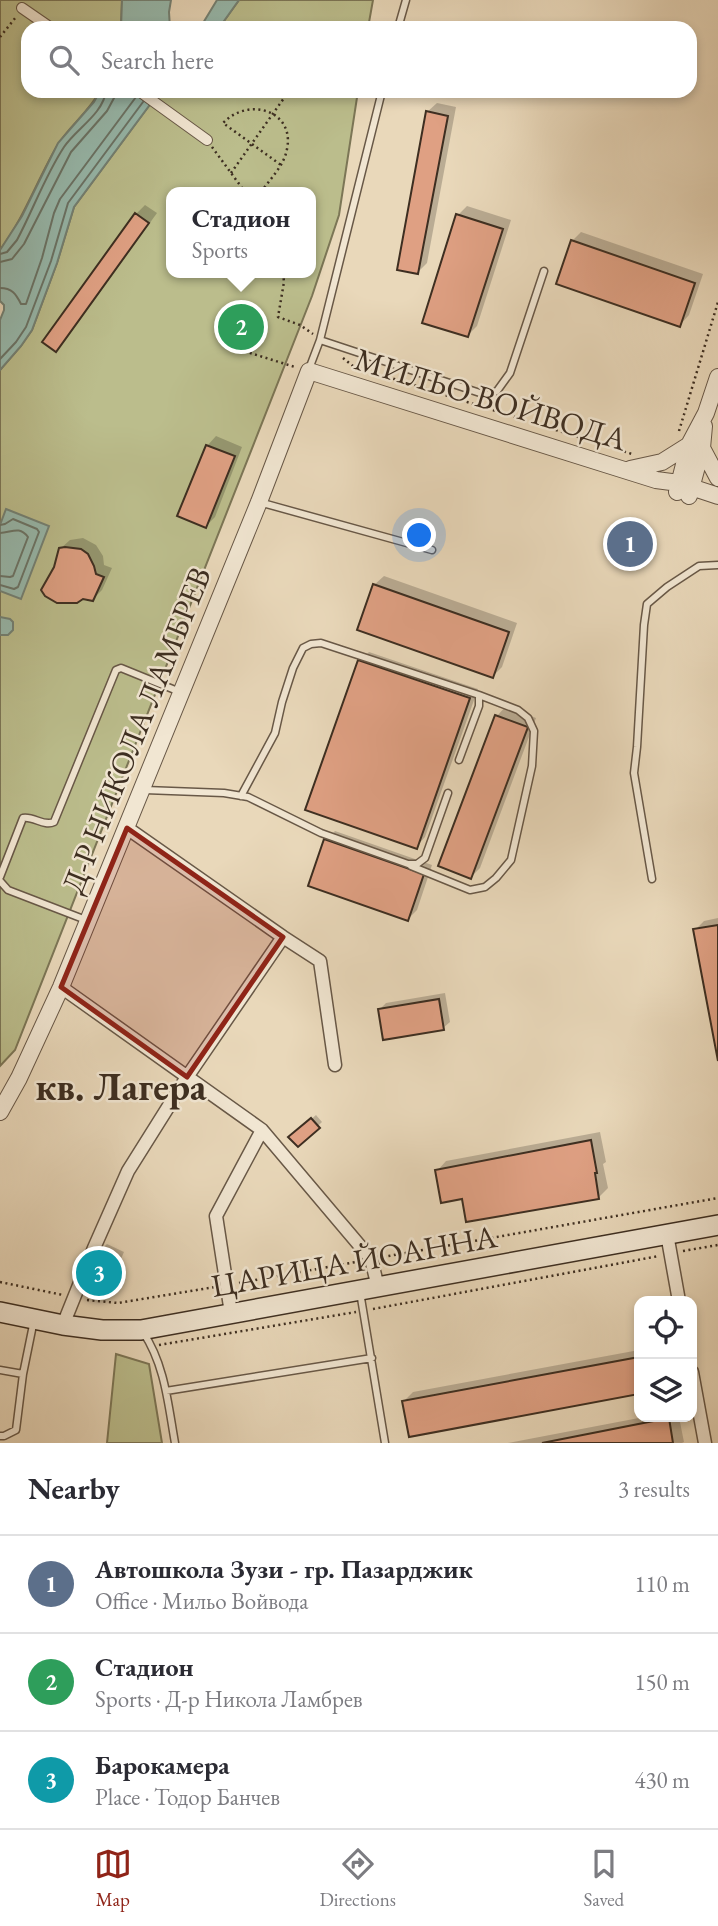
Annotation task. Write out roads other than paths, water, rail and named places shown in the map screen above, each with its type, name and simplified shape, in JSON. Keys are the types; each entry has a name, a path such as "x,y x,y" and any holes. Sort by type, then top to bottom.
{"main road":[{"name":"ЦАРИЦА ЙОАННА","path":"0,1312 147,1338 231,1313 369,1288 668,1244 718,1225"}],"street":[{"path":"22,8 41,21"},
{"path":"148,98 207,141"},
{"name":"МИЛЬО ВОЙВОДА","path":"309,371 656,480 718,504"},
{"name":"Д-Р НИКОЛА ЛАМБРЕВ","path":"1,1109 19,1078 89,921 259,502 309,371"},
{"path":"684,490 690,443 706,413 718,377"},
{"path":"624,470 662,462 690,443"},
{"path":"690,443 718,478"},
{"name":"МИЛЬО ВОЙВОДА","path":"684,490 718,496"},
{"path":"127,828 320,961 335,1065"},
{"path":"63,1325 128,1171 187,1077 282,937"},
{"path":"61,987 262,1130 371,1259 369,1288"},
{"path":"231,1313 216,1216 262,1130"},
{"path":"668,1244 678,1296"},
{"path":"697,1399 705,1443"}],"lane":[{"path":"400,21 406,0"},
{"path":"309,371 320,340 380,98"},
{"path":"320,340 486,394 497,391 510,373 544,271"},
{"path":"259,502 432,550"},
{"path":"652,879 634,773 647,604 699,566 718,565"},
{"path":"143,790 223,793 241,796 248,797 321,833 408,864 470,890 485,887 511,860 532,766 534,731 528,718 518,710 321,643 310,644 303,648 293,668 275,733 241,796"},
{"path":"89,921 8,890 0,879 23,818 28,817 47,824 54,822 116,670 121,668 182,692"},
{"path":"459,760 479,706 479,695"},
{"path":"408,864 417,864 425,858 448,793"},
{"path":"369,1288 363,1310 385,1443"},
{"path":"0,1436 16,1430 23,1374 34,1320"},
{"path":"147,1338 160,1364 175,1443"},
{"path":"166,1391 372,1358"},
{"path":"0,1370 23,1374"}],"water":[{"path":"122,0 171,0 170,21 121,21"},
{"path":"217,0 239,0 224,21 204,21"},
{"path":"96,98 155,98 74,207 32,330 0,370 0,320 4,305 0,301 0,250 22,216 58,143"},
{"path":"6,509 49,526 21,599 0,591 0,525"},
{"path":"0,617 13,622 13,630 8,635 0,635"}],"place":[{"name":"Стадион","path":"241,327"},
{"name":"Автошкола Зузи - гр. Пазарджик","path":"630,544"},
{"name":"Барокамера","path":"99,1273"}],"district":[{"name":"кв. Лагера","path":"121,1086"}]}
